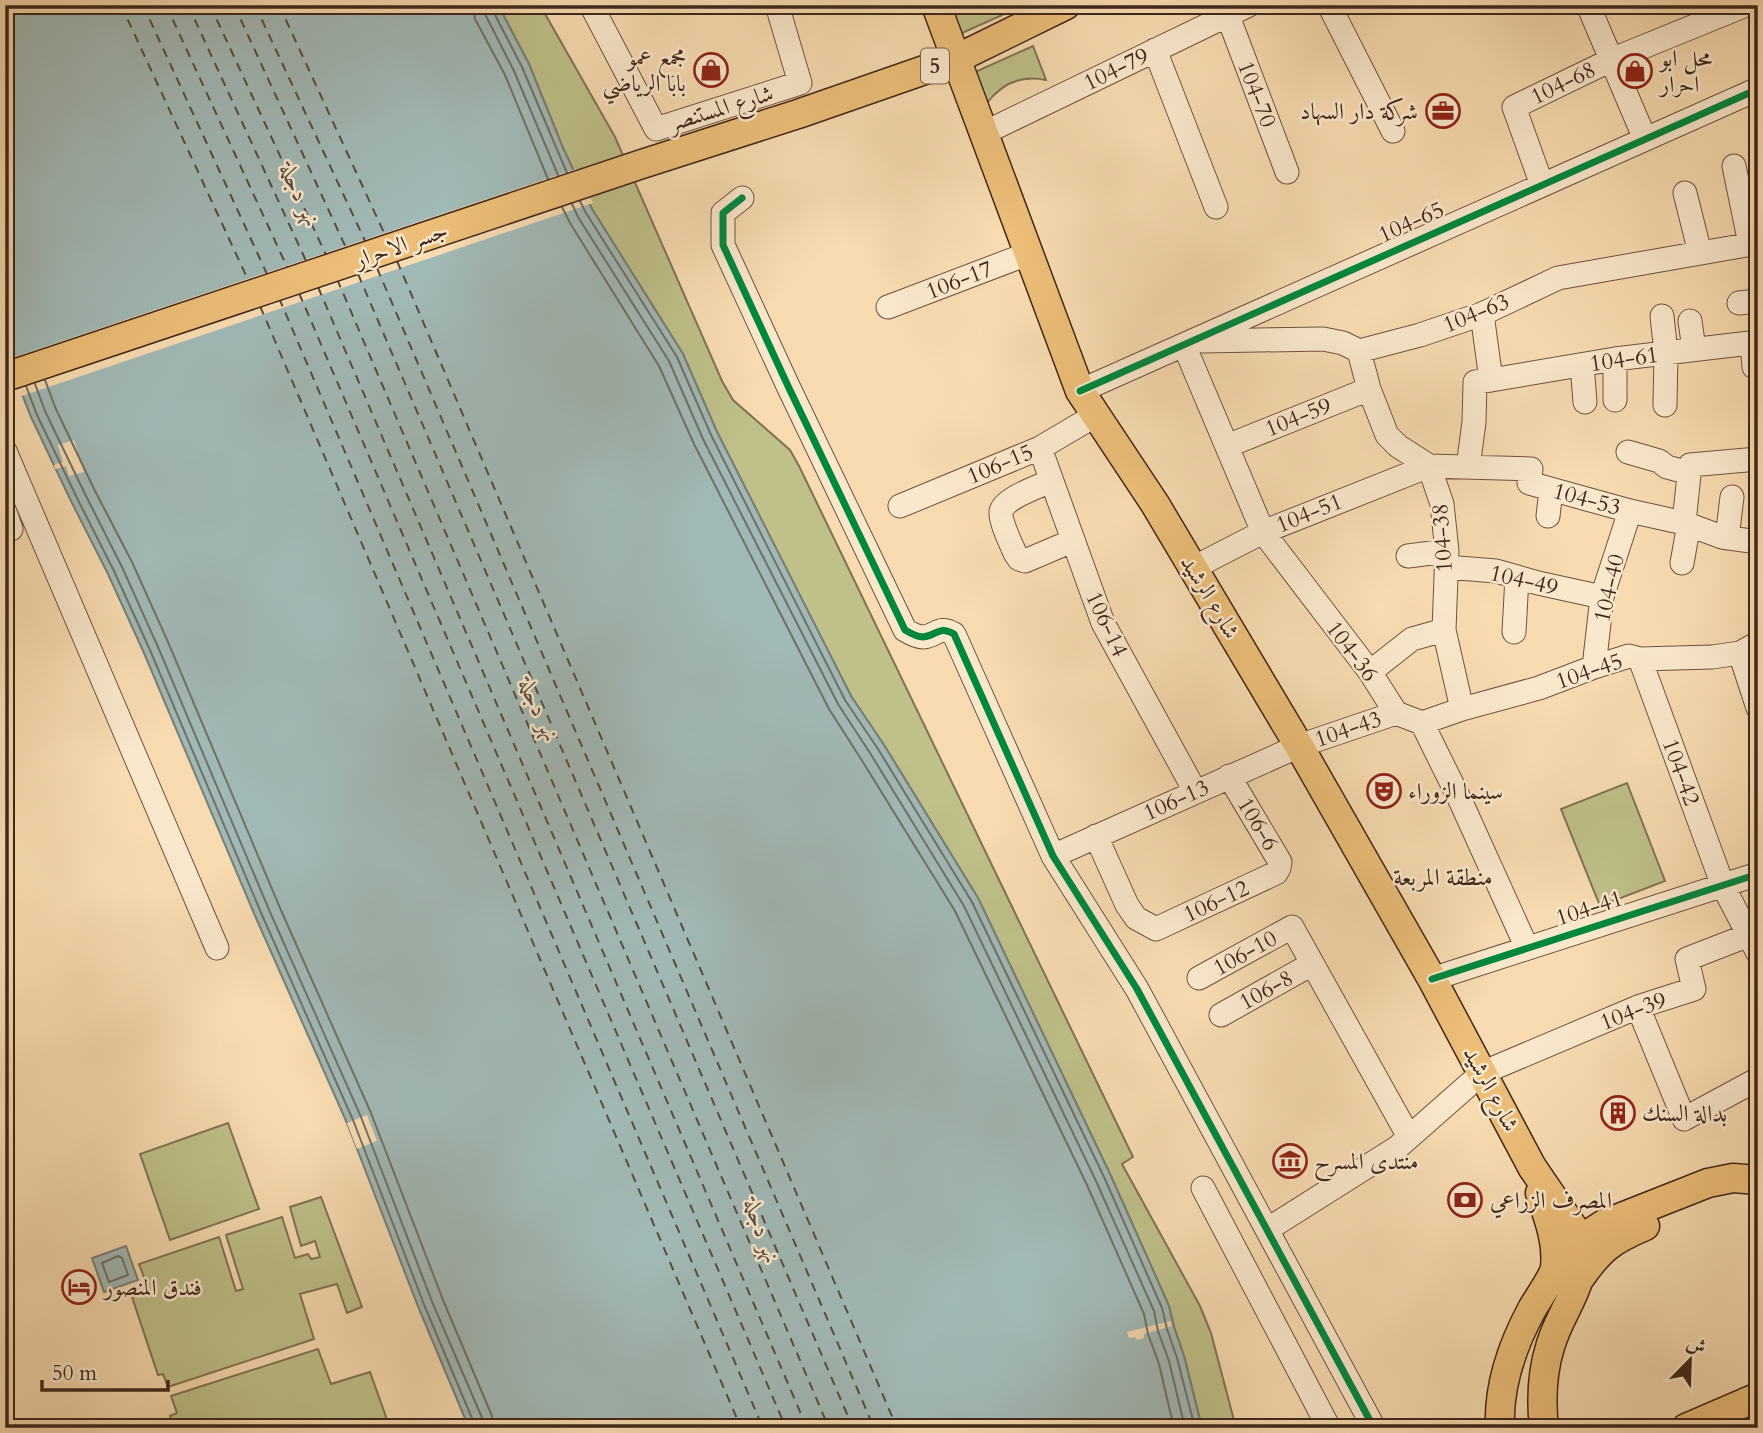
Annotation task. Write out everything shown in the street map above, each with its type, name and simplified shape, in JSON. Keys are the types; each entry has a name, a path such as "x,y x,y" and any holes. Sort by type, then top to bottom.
{"main road":[{"name":"شارع الرشيد","path":"936,5 1080,391 1154,504 1299,746 1432,979 1532,1167 1581,1239"},
{"name":"5","path":"956,59 1066,5"},
{"name":"جسر الاحرار","path":"5,377 956,59"},
{"name":"شارع الرشيد","path":"1532,1167 1555,1243 1563,1282"},
{"name":"شارع الرشيد","path":"1544,1428 1541,1404 1544,1373 1563,1282 1581,1239 1591,1231 1708,1183 1733,1178 1758,1180"},
{"path":"1563,1282 1618,1238 1711,1195 1734,1190 1758,1194"},
{"path":"1554,1200 1574,1214 1616,1220"},
{"name":"شارع الرشيد","path":"1500,1428 1499,1408 1505,1374 1515,1345 1529,1316 1563,1282"},
{"path":"1686,1428 1758,1397"},
{"path":"1736,1428 1758,1418"}],"street":[{"name":"شارع المستنصر","path":"591,5 656,129 800,83 777,5"},
{"name":"104-79","path":"984,133 1248,5"},
{"path":"1329,5 1393,131"},
{"path":"1588,5 1645,139"},
{"path":"1611,60 1746,5"},
{"name":"104-70","path":"1228,16 1287,172"},
{"path":"1155,50 1216,207"},
{"name":"104-68","path":"1542,185 1514,107 1611,60"},
{"name":"104-65","path":"1080,391 1758,89"},
{"path":"1734,166 1750,200 1754,244"},
{"path":"1685,193 1700,253"},
{"path":"742,198 723,213 723,245 805,423 905,629 924,637 942,630 954,634 1053,856 1137,989 1374,1428"},
{"name":"104-63","path":"1359,351 1420,335 1482,314 1558,278 1754,244"},
{"name":"106-17","path":"888,307 1030,253"},
{"path":"1468,467 1474,422 1475,382 1491,380 1482,314"},
{"path":"1662,316 1666,353 1665,405"},
{"path":"1690,321 1694,349"},
{"path":"1188,343 1323,339 1343,343 1359,351 1369,389 1387,435 1398,446 1429,466"},
{"path":"1754,367 1755,342"},
{"name":"104-61","path":"1491,380 1615,359 1755,342"},
{"name":"104-36","path":"1188,343 1263,532 1370,673 1396,713"},
{"path":"1615,359 1615,400"},
{"path":"1582,365 1584,402"},
{"name":"104-59","path":"1227,446 1369,389"},
{"name":"106-15","path":"900,506 1040,447 1096,415"},
{"name":"106-14","path":"1040,447 1103,623 1195,791"},
{"path":"5,451 217,948"},
{"path":"1628,452 1689,473"},
{"path":"1682,563 1690,465 1758,459"},
{"name":"104-53","path":"1429,466 1531,469 1529,484 1686,524 1727,538 1758,542"},
{"name":"104-51","path":"1193,568 1263,532 1429,466"},
{"name":"104-38","path":"1429,466 1442,504 1446,559 1444,630 1462,709"},
{"path":"1051,481 1009,500 1000,513 1019,559 1025,561 1072,541"},
{"path":"1548,516 1551,490"},
{"path":"1727,538 1732,497"},
{"name":"104-40","path":"1594,667 1602,597 1630,511"},
{"name":"104-49","path":"1408,556 1446,559 1602,597"},
{"path":"1514,632 1517,577"},
{"path":"1370,673 1412,639 1444,630"},
{"path":"1749,648 1758,708"},
{"name":"104-45","path":"1422,723 1539,688 1629,656 1640,659 1712,657 1749,648"},
{"name":"104-42","path":"1640,659 1723,886 1753,944"},
{"path":"1396,713 1422,723 1527,948"},
{"name":"104-43","path":"1299,746 1396,713"},
{"name":"106-13","path":"1053,856 1299,746"},
{"name":"106-6","path":"1229,776 1280,862 1276,873"},
{"name":"106-12","path":"1096,836 1131,911 1142,923 1156,929 1276,873"},
{"name":"104-41","path":"1432,979 1723,886 1749,874"},
{"name":"106-10","path":"1199,978 1292,927 1312,964"},
{"name":"104-39","path":"1268,1229 1398,1147 1482,1073 1638,1007 1694,989 1687,959 1753,944"},
{"path":"1312,964 1409,1137"},
{"name":"106-8","path":"1221,1015 1312,964"},
{"path":"1638,1007 1684,1119 1758,1079"},
{"path":"1203,1188 1329,1428"},
{"path":"1257,1293 1293,1276"}],"green space":[{"path":"498,5 540,5 615,137 722,381 733,400 790,450 799,466 1133,1157 1122,1164 1200,1306 1211,1333 1236,1428 1202,1428 1169,1306 1110,1174 978,898 851,696 717,432 683,354 592,209 563,148 529,64"},
{"path":"949,5 1017,5 1018,8 960,34"},
{"path":"1033,46 1046,80 1013,82 999,90 987,103 975,72"},
{"path":"1627,783 1665,881 1600,906 1561,809"},
{"path":"228,1123 259,1209 170,1240 140,1154"},
{"path":"321,1197 362,1307 347,1313 337,1284 300,1294 314,1339 168,1387 163,1374 158,1375 130,1291 147,1285 139,1264 219,1237 236,1291 243,1289 226,1235 282,1217 295,1258 308,1254 311,1259 320,1257 315,1241 301,1246 290,1207"},
{"path":"318,1349 331,1384 370,1372 390,1428 174,1428 170,1416 177,1413 171,1396"}],"water":[{"name":"نهر دجلة","path":"5,5 498,5 529,64 563,148 592,209 683,354 717,432 851,696 978,898 1110,1174 1169,1306 1202,1428 469,1428 419,1309 347,1123 256,918 144,653 31,417 5,351"},
{"path":"126,1246 138,1280 104,1292 92,1258"}],"pier":[{"path":"576,169 593,203 19,397 5,360"},
{"path":"74,440 84,472 69,476 66,466 55,469 54,465 63,462 58,445"},
{"path":"367,1115 377,1141 357,1149 347,1123"},
{"path":"1171,1321 1172,1326 1144,1334 1144,1338 1137,1340 1135,1337 1129,1338 1127,1332"}],"ferry route":[{"path":"121,5 249,282"},
{"path":"143,5 267,274"},
{"path":"166,5 288,269"},
{"path":"188,5 307,263"},
{"path":"210,5 326,255"},
{"path":"234,5 347,250"},
{"path":"255,5 366,243"},
{"path":"279,5 386,237"},
{"path":"397,261 897,1428"},
{"path":"377,268 874,1428"},
{"path":"358,274 853,1428"},
{"path":"337,279 829,1428"},
{"path":"318,287 807,1428"},
{"path":"299,293 786,1428"},
{"path":"279,298 763,1428"},
{"path":"260,306 741,1428"}],"cycle path":[{"path":"1080,391 1758,89"},
{"path":"742,198 723,213 723,245 905,630 921,637 941,631 954,634 1053,856 1137,989 1374,1428"},
{"path":"1432,979 1758,874"}],"place":[{"name":"مجمع عمو بابا الرياضي","path":"711,70"},
{"name":"محل ابو احرار","path":"1635,71"},
{"name":"شركة دار السهاد","path":"1443,111"},
{"name":"سينما الزوراء","path":"1384,791"},
{"name":"بدالة السنك","path":"1618,1113"},
{"name":"منتدى المسرح","path":"1290,1161"},
{"name":"المصرف الزراعي","path":"1465,1200"},
{"name":"فندق المنصور","path":"79,1287"}],"district":[{"name":"منطقة المربعة","path":"1443,877"}]}
